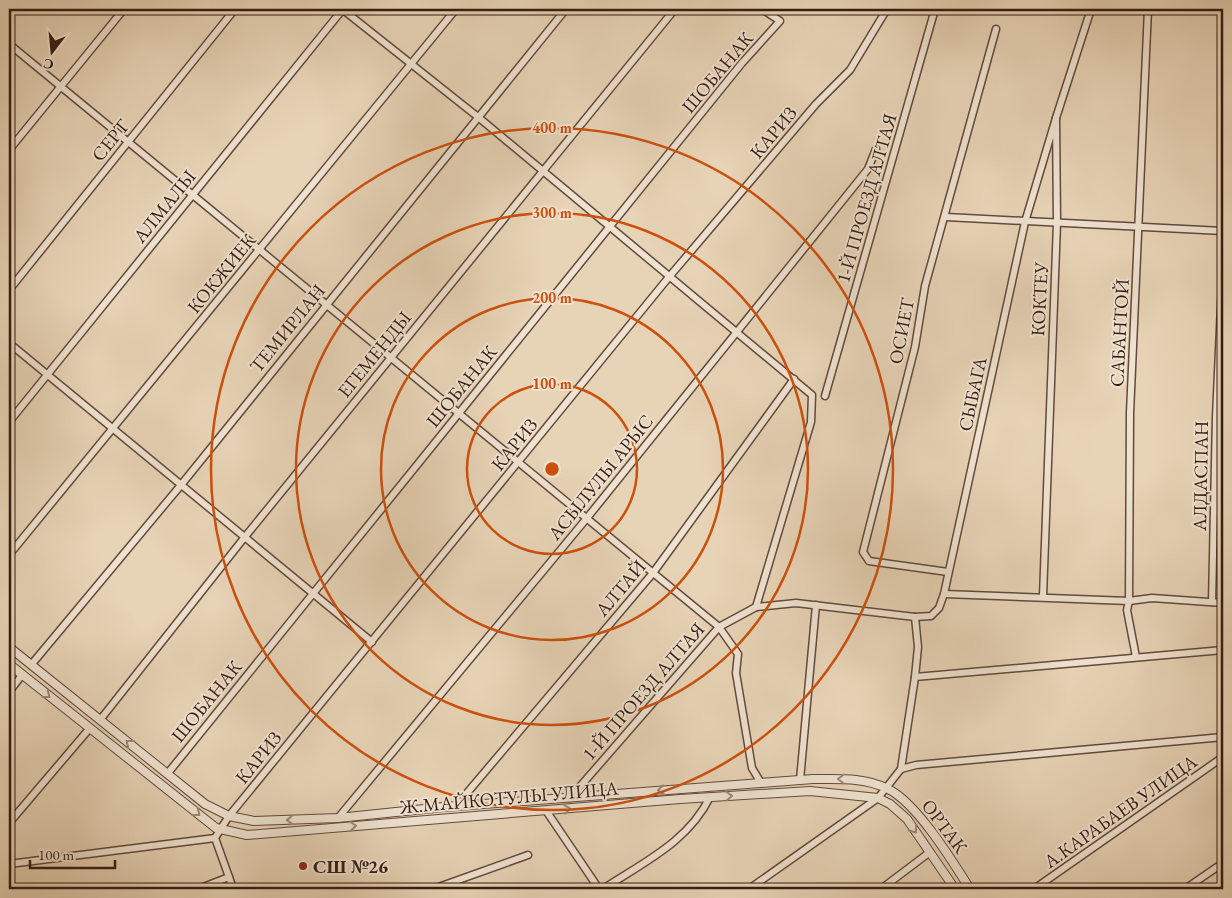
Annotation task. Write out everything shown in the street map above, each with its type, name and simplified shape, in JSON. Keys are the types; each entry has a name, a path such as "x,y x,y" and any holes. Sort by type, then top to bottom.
{"street":[{"path":"9,14 13,9"},
{"path":"9,150 124,9"},
{"name":"СЕРТ","path":"9,290 235,9"},
{"path":"343,9 478,117 812,395 811,422 756,606 796,603 915,617 918,647 902,769 878,798 749,889"},
{"name":"АЛМАЛЫ","path":"9,422 343,9"},
{"name":"КОКЖИЕК","path":"9,555 456,9"},
{"name":"ТЕМИРЛАН","path":"31,665 180,485 566,9"},
{"name":"ЕГЕМЕНДЫ","path":"100,720 391,356 675,9"},
{"name":"ШОБАНАК","path":"168,773 742,63 780,21 762,9"},
{"name":"КАРИЗ","path":"215,838 229,816 669,277 816,104 850,70 887,9"},
{"name":"1-Й ПРОЕЗД АЛТАЯ","path":"825,396 935,9"},
{"name":"КОКТЕУ","path":"1043,596 1057,223 1056,118 1090,9"},
{"name":"САБАНТОЙ","path":"1136,657 1127,610 1129,600 1130,413 1140,227 1148,9"},
{"name":"ОСИЕТ","path":"948,572 869,561 863,552 915,346 925,286 946,217 996,30"},
{"path":"9,44 719,627 738,654 736,673 740,682 752,768 760,783"},
{"name":"СЫБАГА","path":"915,617 931,616 939,608 944,594 1025,222 1056,118"},
{"name":"АСЫЛУЛЫ АРЫС","path":"338,818 587,518 737,332 868,169 876,149"},
{"path":"946,217 1223,231"},
{"name":"АЛДАСПАН","path":"1212,602 1216,417 1223,261"},
{"path":"9,343 372,642"},
{"name":"АЛТАЙ","path":"456,806 653,573 794,379"},
{"path":"944,594 1129,600 1152,598 1223,602"},
{"path":"800,780 816,605"},
{"name":"1-Й ПРОЕЗД АЛТАЯ","path":"570,798 719,627 756,606"},
{"name":"Ж.МАЙКОТУЛЫ УЛИЦА","path":"9,647 205,804 229,816 254,821 338,818 456,806 800,780 849,779 888,788"},
{"path":"915,677 1223,650"},
{"name":"Ж.МАЙКОТУЛЫ УЛИЦА","path":"9,664 216,828 247,835 547,812 710,797 810,791 878,798"},
{"path":"9,692 22,675"},
{"path":"9,823 90,728"},
{"path":"902,769 916,765 1223,737"},
{"name":"А.КАРАБАЕВ УЛИЦА","path":"1034,889 1223,757"},
{"name":"ОРТАК","path":"888,788 914,811 970,889"},
{"path":"622,794 623,804"},
{"path":"604,889 676,841 691,828 702,814 710,797"},
{"name":"ОРТАК","path":"878,798 890,804 906,819 955,889"},
{"path":"547,812 599,889"},
{"path":"9,864 215,838 233,889"},
{"path":"881,889 930,852"},
{"path":"433,889 528,855"},
{"path":"1185,889 1223,863"},
{"path":"198,889 229,877"}],"place":[{"name":"СШ №26","path":"303,866"}]}
